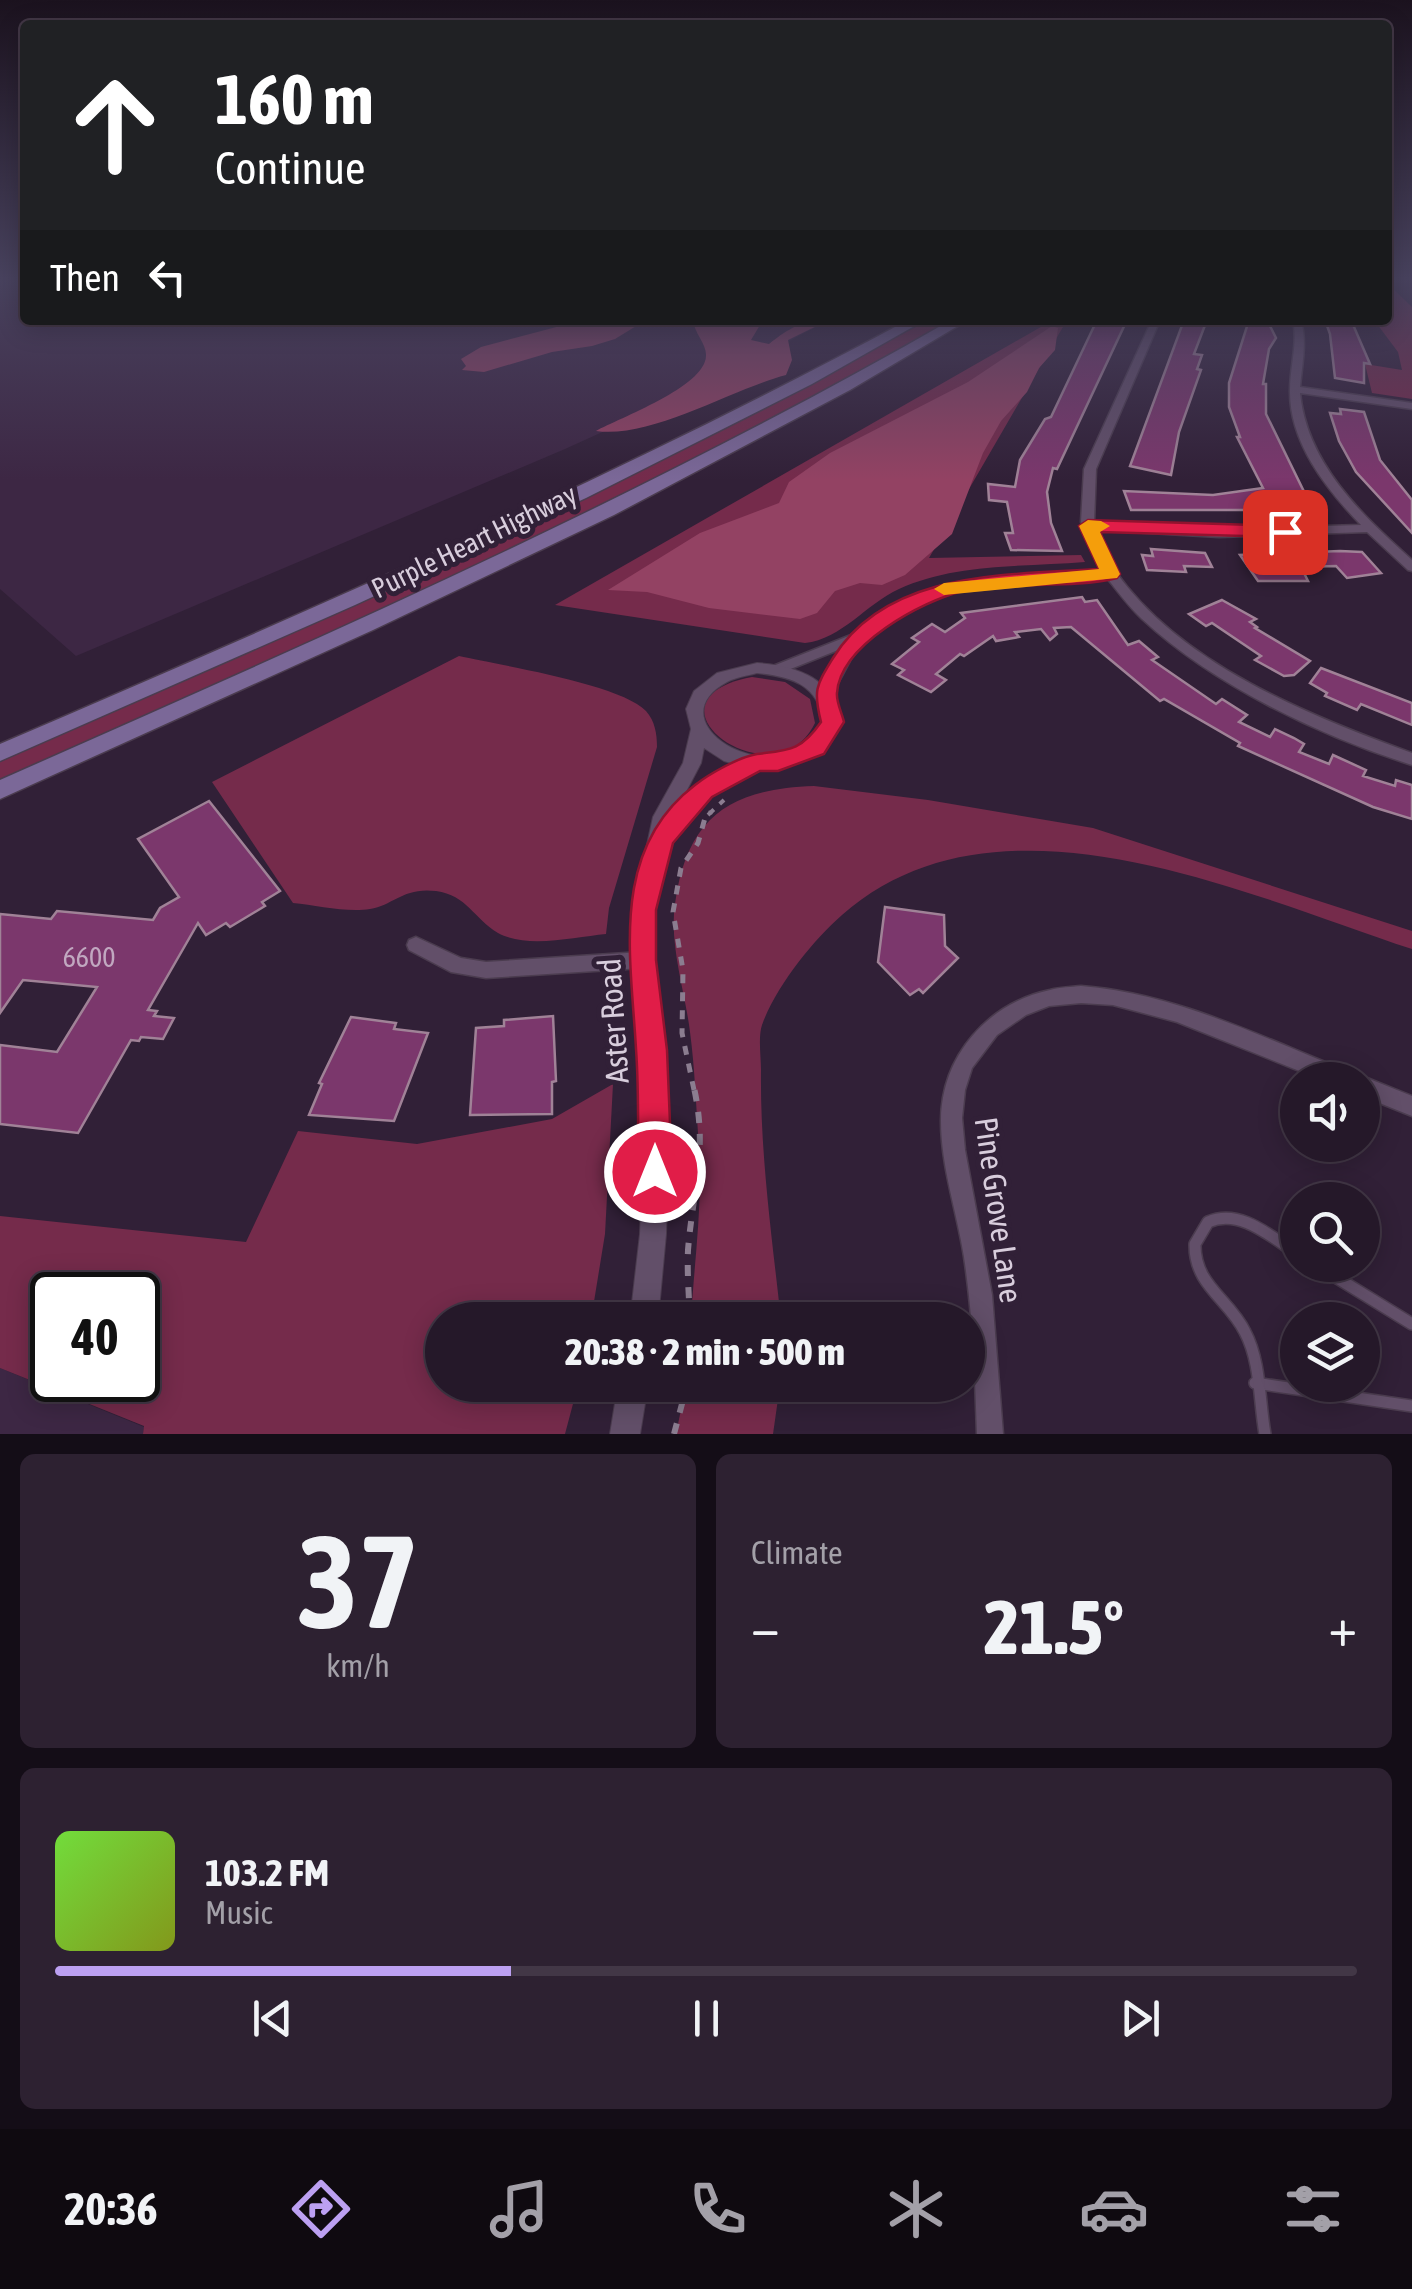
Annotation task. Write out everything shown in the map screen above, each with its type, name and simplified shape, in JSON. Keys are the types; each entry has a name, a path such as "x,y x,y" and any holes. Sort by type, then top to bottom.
{"main road":[{"name":"Purple Heart Highway","path":"0,753 586,490 865,347"},
{"name":"Purple Heart Highway","path":"0,790 528,547 770,426 912,347"}],"street":[{"path":"1144,347 1090,468 1084,500 1088,526 1110,574 1154,622 1240,683 1332,730 1412,759"},
{"path":"1302,347 1295,388 1297,411 1315,455 1371,528 1412,567"},
{"path":"1295,388 1412,406"},
{"path":"1088,526 1219,532 1371,528"},
{"path":"778,669 813,684 825,695 833,722 816,748 788,760 756,763 720,753 698,732 694,705 710,683 740,670 778,669 856,638 898,609 946,589 1110,574"},
{"path":"825,695 856,638"},
{"name":"Aster Road","path":"646,1302 656,1141 652,1050 642,960 643,910 664,817 692,763 698,732"},
{"name":"Aster Road","path":"661,839 703,791 756,763"},
{"path":"416,945 458,966 486,970 642,960"},
{"name":"Pine Grove Lane","path":"990,1434 978,1274 952,1130 953,1099 972,1050 1008,1014 1046,998 1086,994 1128,998 1168,1008 1302,1062"},
{"path":"1380,1093 1412,1106"},
{"path":"625,1434 630,1402"}],"lane":[{"path":"1265,1434 1250,1343 1240,1320 1206,1288 1194,1262 1195,1237 1208,1222 1223,1217 1240,1220 1280,1243"},
{"path":"1344,1282 1412,1324"},
{"path":"1255,1382 1412,1406"}],"path":[{"path":"689,1302 688,1251 702,1156 701,1122 682,1033 682,970 672,912 681,868 698,843 704,818 725,799"},
{"path":"674,1434 682,1402"}],"shaded area":[{"path":"0,347 778,347 704,386 565,449 76,656 0,589"},
{"path":"481,347 586,347 552,352 484,372 462,370 466,366 461,359"},
{"path":"704,347 789,347 792,360 786,375 666,420 641,428 596,431 677,390 702,368"},
{"path":"877,347 903,347 719,445 482,562 0,781 0,762 612,485"},
{"path":"1006,347 1051,347 929,558 1081,555 1085,562 990,568 921,581 887,595 831,635 805,643 555,605"},
{"path":"1021,347 1055,347 1027,392 1001,421 983,453 952,534 905,575 882,585 860,583 835,591 817,613 800,619 709,608 647,592 608,590 700,533 779,503 789,482 830,453 968,382"},
{"path":"1394,347 1412,347 1412,399 1372,393 1365,364 1402,370"},
{"path":"459,656 612,692 632,701 652,719 657,747 609,908 606,934 551,941 510,938 490,927 463,902 436,891 407,894 361,910 293,903 212,782"},
{"path":"752,677 785,682 810,699 815,723 796,746 771,754 745,751 723,740 708,724 705,706 718,689"},
{"path":"814,786 928,800 1093,828 1412,931 1412,949 1274,901 1123,860 1047,851 973,855 904,875 842,915 819,938 785,981 762,1025 762,1133 779,1302 692,1302 700,1168 692,1046 674,936 675,904 690,849 702,829 737,801 785,788"},
{"path":"613,1084 605,1234 594,1302 425,1302 425,1402 573,1402 565,1434 143,1434 144,1426 84,1402 160,1402 160,1272 30,1272 30,1380 0,1368 0,1216 246,1242 298,1131 417,1144 552,1119"},
{"path":"0,1368 30,1380 30,1402 83,1402 144,1427 143,1434 0,1434"},
{"path":"683,1402 778,1402 773,1434 676,1434"}],"building":[{"path":"1084,347 1114,347 1057,469 1053,468 1047,492 1051,523 1062,551 1011,550 1005,533 1013,533 1007,502 989,500 988,484 1015,487 1020,460 1045,419 1051,417"},
{"path":"1174,347 1197,347 1194,354 1202,355 1197,369 1201,370 1179,432 1171,475 1130,466"},
{"path":"1240,347 1270,347 1263,384 1266,414 1313,510 1131,510 1124,491 1213,495 1263,488 1237,437 1229,407 1229,383"},
{"path":"1331,347 1363,347 1370,364 1364,363 1364,383 1335,378"},
{"path":"1340,409 1364,412 1380,460 1412,500 1412,533 1356,472 1339,441 1330,413 1341,414"},
{"path":"1151,549 1205,553 1212,567 1184,566 1186,572 1147,570 1142,555 1153,556"},
{"path":"1362,552 1381,573 1347,578 1336,566 1301,567 1308,581 1258,581 1240,555"},
{"path":"1082,597 1085,602 1097,600 1128,645 1139,641 1158,657 1152,660 1216,704 1222,699 1247,715 1239,722 1270,737 1275,729 1304,744 1299,752 1329,764 1333,755 1366,770 1363,776 1395,786 1396,780 1412,785 1412,819 1373,807 1238,746 1240,743 1164,699 1160,701 1071,627 1054,628 1057,634 1050,640 1041,629 1015,632 1019,637 996,641 993,636 964,656 960,654 936,674 946,680 931,692 898,675 904,670 892,664 919,642 912,638 932,624 945,632 965,618 961,613"},
{"path":"1222,600 1256,619 1250,622 1255,628 1310,661 1294,675 1284,676 1255,660 1261,656 1212,623 1206,626 1189,614"},
{"path":"1321,668 1412,703 1412,725 1361,704 1357,710 1325,696 1327,693 1310,683"},
{"path":"209,801 280,891 262,902 265,906 230,927 226,923 206,935 198,923 148,1010 157,1011 154,1016 174,1018 163,1039 131,1040 78,1133 0,1124 0,1045 57,1052 97,987 23,980 0,1013 0,914 51,919 57,911 153,920 160,908 179,897 138,839"},
{"path":"885,907 944,915 945,946 958,958 923,993 919,989 910,995 878,962"},
{"path":"553,1016 556,1081 552,1082 552,1114 470,1115 476,1028 504,1026 504,1020"},
{"path":"351,1017 396,1023 394,1029 428,1033 394,1121 309,1115 322,1084 319,1083"}],"slow traffic":[{"path":"944,589 1110,574 1088,526 1101,526"}],"route":[{"path":"655,1172 652,1050 642,960 643,910 661,839 703,791 756,763 799,757 816,748 833,722 832,708 825,695 828,684 856,638 921,597 966,584 1110,574 1088,526 1285,532"}]}
